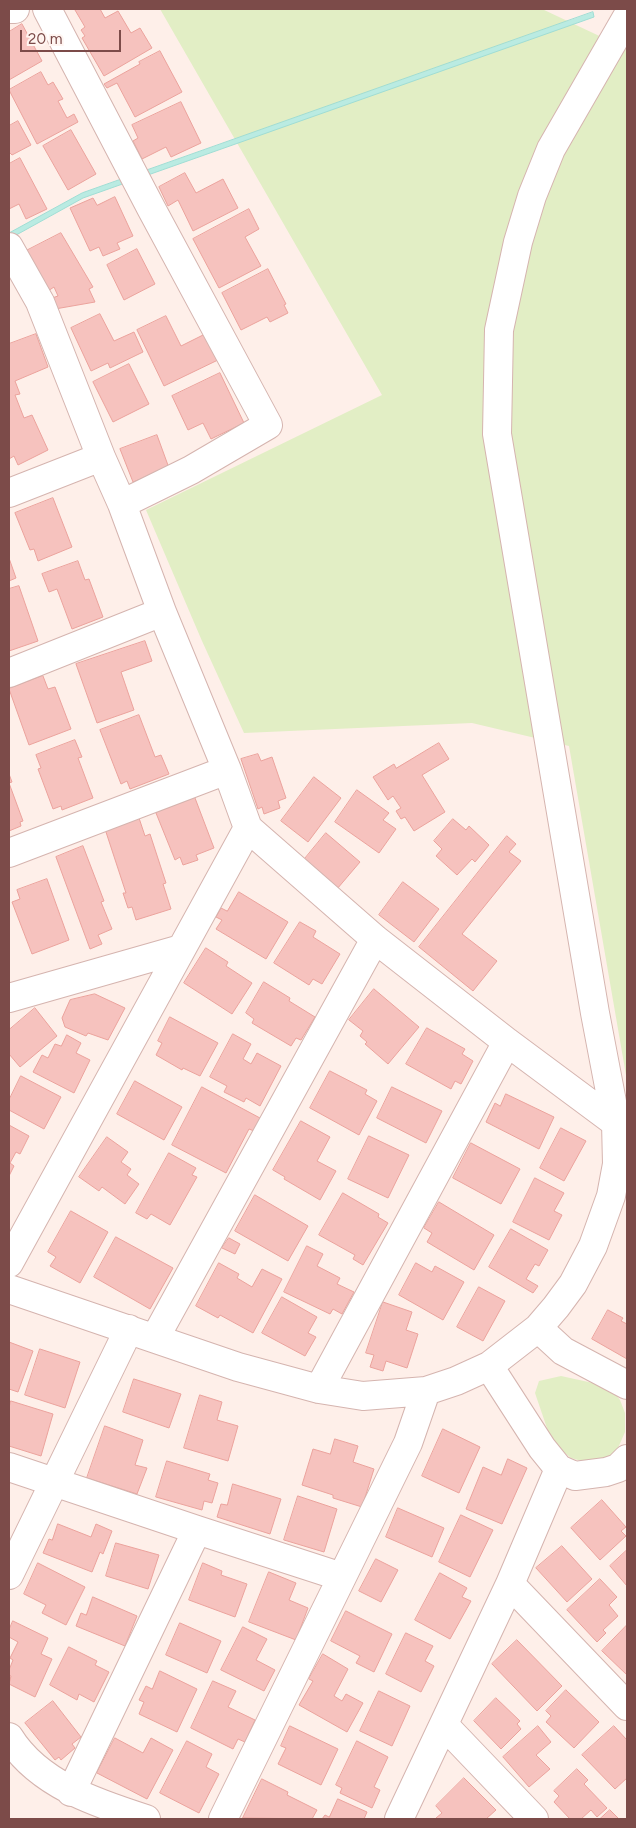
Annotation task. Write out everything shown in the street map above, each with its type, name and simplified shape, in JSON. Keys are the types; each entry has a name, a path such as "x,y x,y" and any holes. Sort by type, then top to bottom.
{"street":[{"path":"9,9 15,9"},
{"path":"47,9 151,208 268,425 191,470 122,504"},
{"path":"9,1289 238,1367 319,1389 363,1396 426,1391 456,1382 489,1366 538,1328 573,1284 593,1246 611,1196 617,1164 616,1123 593,1003 498,434 499,330 506,289 518,242 532,196 551,149 627,17"},
{"path":"9,247 40,302 101,457 122,504 162,612 227,770 248,828 375,939 507,1042 616,1123"},
{"path":"9,493 101,457"},
{"path":"9,673 162,612"},
{"path":"9,853 227,770"},
{"path":"9,1263 248,828"},
{"path":"155,1338 375,939"},
{"path":"9,998 181,949"},
{"path":"319,1389 507,1042"},
{"path":"538,1328 563,1351 627,1385"},
{"path":"9,1575 129,1329"},
{"path":"489,1366 542,1448 560,1469 574,1476 624,1468"},
{"path":"223,1819 408,1443 426,1391"},
{"path":"9,1467 342,1577"},
{"path":"400,1819 510,1584 560,1469"},
{"path":"72,1792 197,1530"},
{"path":"510,1584 627,1706"},
{"path":"444,1725 534,1819"},
{"path":"9,1737 36,1768 72,1792 146,1819"}],"green space":[{"path":"160,9 542,9 627,49 627,1081 569,746 472,723 244,733 202,641 146,510 382,395"},
{"path":"561,1376 593,1383 614,1392 620,1400 625,1413 625,1432 618,1448 608,1459 592,1464 571,1458 559,1448 549,1434 535,1393 539,1381"}],"water":[{"path":"593,12 594,17 83,198 9,239 9,233 82,193"}],"building":[{"path":"100,9 105,18 118,11 131,33 140,28 152,48 104,76 82,38 85,36 81,30 85,27 75,10"},
{"path":"22,24 42,61 9,80 9,32"},
{"path":"160,51 182,92 135,117 117,83 107,88 104,84"},
{"path":"41,72 48,85 53,82 63,99 58,101 67,118 74,114 78,122 37,144 9,90"},
{"path":"181,102 201,143 171,157 166,147 142,159 133,141 138,138 132,125"},
{"path":"18,121 31,145 12,155 9,152 9,126"},
{"path":"71,130 96,174 68,190 43,146"},
{"path":"20,158 47,209 26,219 19,204 9,209 9,164"},
{"path":"185,173 196,193 223,179 238,208 193,231 178,200 168,206 159,187"},
{"path":"115,197 133,236 117,243 120,249 103,256 99,247 90,251 70,208 93,198 97,205"},
{"path":"249,209 259,229 245,237 261,266 219,288 193,239"},
{"path":"61,233 93,287 89,289 95,302 55,309 52,298 58,296 54,287 48,291 26,251"},
{"path":"137,249 155,284 124,300 107,265"},
{"path":"268,269 286,304 284,305 288,313 270,322 267,317 241,330 222,293"},
{"path":"100,314 114,341 134,332 143,352 110,368 108,363 91,371 71,328"},
{"path":"166,316 181,346 207,333 220,359 164,386 137,330"},
{"path":"36,334 48,367 15,381 20,394 15,395 24,418 32,415 48,450 18,465 14,456 9,459 9,344"},
{"path":"129,364 149,404 113,422 93,382"},
{"path":"220,373 244,423 211,439 203,423 188,430 172,396"},
{"path":"157,435 169,468 133,482 120,449"},
{"path":"53,498 72,547 38,561 34,549 30,550 15,513"},
{"path":"9,558 16,578 9,581"},
{"path":"78,561 85,580 89,579 103,617 72,629 57,589 49,592 42,574"},
{"path":"19,586 38,641 9,651 9,589"},
{"path":"145,641 152,661 121,672 134,710 97,723 76,664"},
{"path":"43,676 48,689 55,687 71,729 29,745 9,689"},
{"path":"139,715 155,757 161,755 169,774 130,789 127,781 121,784 100,730"},
{"path":"75,740 82,757 78,758 93,798 62,810 61,806 53,809 38,769 41,768 36,755"},
{"path":"439,743 449,759 422,775 445,812 414,831 405,817 401,819 396,811 401,808 393,796 388,800 373,777 394,764 396,768"},
{"path":"258,754 261,761 272,757 286,798 278,801 280,808 264,814 262,807 258,809 241,759"},
{"path":"314,777 341,798 308,842 281,821"},
{"path":"9,783 23,821 20,822 21,826 9,831"},
{"path":"357,790 389,813 383,820 396,829 379,853 335,822"},
{"path":"195,798 214,848 196,855 198,860 183,865 180,857 175,860 156,813"},
{"path":"139,818 145,836 150,834 166,883 163,884 171,909 136,920 132,907 128,908 123,893 126,893 105,829"},
{"path":"453,819 466,830 469,826 489,845 475,862 472,859 457,875 436,856 442,849 434,841"},
{"path":"326,833 360,862 337,889 303,861"},
{"path":"507,836 516,844 509,852 521,861 462,934 497,961 473,991 419,947"},
{"path":"83,846 104,901 101,902 112,929 98,935 102,944 90,949 56,857"},
{"path":"47,879 69,940 32,954 12,902 20,899 17,890"},
{"path":"403,882 439,909 414,942 379,915"},
{"path":"239,892 288,922 266,959 216,929 222,920 216,917 221,908 227,911"},
{"path":"300,922 316,931 313,937 340,954 322,984 313,979 309,985 274,963"},
{"path":"206,948 228,962 226,966 252,983 232,1014 184,983"},
{"path":"264,982 290,998 289,1001 315,1017 301,1040 296,1038 291,1046 252,1023 254,1019 246,1013"},
{"path":"374,989 419,1027 388,1064 365,1044 367,1042 360,1036 363,1031 349,1020"},
{"path":"95,994 125,1008 108,1040 88,1033 86,1036 65,1027 62,1018 70,1000"},
{"path":"35,1008 57,1036 20,1067 9,1054 9,1030"},
{"path":"170,1017 218,1043 200,1076 183,1068 182,1070 156,1055 162,1043 158,1041"},
{"path":"427,1028 465,1049 462,1054 473,1061 461,1084 455,1081 451,1089 406,1064"},
{"path":"233,1034 251,1044 243,1059 251,1064 257,1053 281,1066 260,1106 246,1098 244,1102 224,1092 227,1086 210,1077"},
{"path":"67,1035 81,1043 76,1053 90,1060 74,1093 33,1072 42,1055 48,1058 55,1044 61,1046"},
{"path":"330,1071 367,1090 365,1094 377,1101 359,1135 310,1108"},
{"path":"21,1076 61,1097 44,1129 9,1110 9,1100"},
{"path":"135,1081 182,1107 164,1140 117,1114"},
{"path":"202,1087 260,1118 254,1131 249,1129 226,1173 172,1145"},
{"path":"392,1087 442,1111 426,1143 377,1118"},
{"path":"506,1094 554,1117 539,1149 486,1122 495,1103 500,1106"},
{"path":"301,1121 330,1137 317,1161 336,1171 320,1200 284,1179 285,1177 273,1170"},
{"path":"9,1125 29,1136 20,1154 16,1152 10,1163 14,1166 9,1176"},
{"path":"561,1128 586,1141 564,1181 540,1168"},
{"path":"369,1136 409,1155 388,1198 348,1179"},
{"path":"107,1137 128,1152 121,1162 131,1169 127,1175 139,1184 125,1204 102,1187 99,1191 79,1177"},
{"path":"471,1143 520,1169 501,1204 453,1178"},
{"path":"169,1153 196,1168 192,1175 197,1177 170,1225 151,1214 147,1219 136,1213"},
{"path":"535,1178 564,1193 554,1211 562,1215 549,1240 513,1222"},
{"path":"343,1193 379,1214 378,1217 388,1223 363,1265 353,1259 355,1255 319,1235"},
{"path":"255,1195 308,1226 288,1261 235,1231"},
{"path":"439,1202 494,1235 474,1270 427,1242 432,1233 424,1228"},
{"path":"71,1211 108,1232 80,1283 50,1266 56,1257 48,1252"},
{"path":"511,1229 548,1250 539,1266 535,1264 526,1279 538,1286 533,1293 489,1267"},
{"path":"116,1237 173,1268 150,1309 94,1277"},
{"path":"229,1238 240,1244 235,1254 222,1248"},
{"path":"307,1246 323,1254 317,1266 340,1278 337,1284 354,1292 342,1314 333,1309 330,1314 284,1292"},
{"path":"219,1263 239,1274 237,1278 252,1287 262,1269 282,1279 253,1333 220,1315 218,1318 196,1306"},
{"path":"416,1263 432,1272 435,1266 464,1282 443,1320 399,1295"},
{"path":"479,1287 505,1301 483,1341 457,1327"},
{"path":"282,1297 317,1317 308,1333 316,1337 305,1356 262,1333"},
{"path":"383,1302 412,1312 406,1330 418,1334 407,1368 386,1361 383,1371 370,1367 374,1355 366,1353"},
{"path":"608,1310 623,1318 621,1321 627,1324 627,1359 592,1339"},
{"path":"9,1342 33,1351 18,1392 9,1389"},
{"path":"40,1349 80,1362 65,1408 25,1395"},
{"path":"134,1379 181,1394 169,1428 123,1412"},
{"path":"200,1395 222,1402 217,1420 238,1426 228,1461 184,1448"},
{"path":"11,1401 53,1414 41,1456 9,1446 9,1408"},
{"path":"105,1426 143,1440 135,1465 147,1468 137,1494 87,1478"},
{"path":"443,1429 480,1447 459,1493 422,1476"},
{"path":"335,1439 358,1446 353,1462 374,1469 362,1507 333,1498 333,1495 302,1485 313,1449 330,1454"},
{"path":"508,1459 527,1468 502,1524 466,1509 483,1467 501,1475"},
{"path":"167,1461 210,1474 208,1480 218,1483 212,1503 204,1501 202,1510 156,1497"},
{"path":"233,1484 281,1499 270,1534 217,1517 221,1504 227,1505"},
{"path":"298,1496 337,1509 324,1552 284,1540"},
{"path":"602,1500 626,1527 621,1531 626,1536 600,1560 571,1528"},
{"path":"398,1508 444,1528 432,1557 386,1537"},
{"path":"461,1515 493,1530 470,1577 439,1562"},
{"path":"58,1524 91,1537 96,1524 112,1531 103,1554 100,1552 92,1572 43,1553 49,1539 52,1540"},
{"path":"116,1543 159,1555 148,1589 106,1576"},
{"path":"562,1546 592,1579 567,1602 536,1568"},
{"path":"627,1550 627,1586 610,1566"},
{"path":"376,1559 398,1570 381,1602 359,1591"},
{"path":"38,1563 85,1587 66,1625 42,1613 46,1605 24,1594"},
{"path":"203,1563 222,1571 221,1575 247,1584 235,1617 189,1600"},
{"path":"269,1572 296,1583 289,1600 308,1608 296,1640 249,1622"},
{"path":"440,1573 467,1588 462,1597 471,1601 450,1639 415,1620"},
{"path":"600,1579 617,1597 609,1605 618,1616 603,1630 606,1633 597,1642 567,1610"},
{"path":"93,1597 137,1616 125,1646 76,1626 81,1613 86,1615"},
{"path":"346,1611 392,1634 374,1672 356,1663 360,1656 331,1641"},
{"path":"13,1621 48,1638 41,1654 52,1659 35,1697 9,1684 11,1676 9,1675 9,1670 13,1660 10,1658 18,1642 9,1637 9,1630"},
{"path":"180,1623 221,1641 207,1673 166,1655"},
{"path":"627,1625 627,1675 602,1651"},
{"path":"243,1627 267,1639 256,1660 275,1670 264,1691 221,1670"},
{"path":"406,1633 433,1646 425,1661 434,1666 421,1692 386,1674"},
{"path":"517,1640 562,1686 537,1711 492,1664"},
{"path":"69,1647 97,1661 95,1665 109,1672 94,1702 79,1694 77,1700 50,1685"},
{"path":"323,1654 348,1669 334,1696 342,1701 346,1694 363,1703 347,1732 299,1705 313,1681 309,1679"},
{"path":"160,1671 197,1689 177,1732 139,1714 144,1702 139,1700 146,1686 152,1689"},
{"path":"213,1681 236,1691 228,1707 255,1720 245,1742 238,1739 233,1749 191,1728"},
{"path":"566,1690 599,1722 574,1748 546,1722 551,1716 546,1711"},
{"path":"379,1691 410,1706 392,1746 360,1731"},
{"path":"496,1698 520,1721 517,1724 521,1729 501,1749 474,1721"},
{"path":"53,1701 81,1737 72,1744 75,1748 61,1760 59,1757 55,1760 25,1723"},
{"path":"290,1726 338,1749 321,1785 278,1764 286,1748 281,1746"},
{"path":"538,1726 551,1742 536,1755 550,1769 529,1787 503,1757"},
{"path":"614,1726 627,1740 627,1778 615,1789 582,1755"},
{"path":"115,1738 143,1753 151,1738 173,1750 147,1799 97,1773"},
{"path":"187,1741 212,1754 206,1767 219,1774 199,1813 160,1793"},
{"path":"357,1741 388,1757 374,1787 380,1790 372,1808 340,1793 342,1788 336,1785"},
{"path":"577,1769 588,1780 584,1784 607,1808 597,1817 591,1810 581,1819 570,1819 554,1802 559,1796 554,1791"},
{"path":"464,1778 496,1810 486,1819 437,1819 442,1813 436,1806"},
{"path":"262,1779 288,1792 287,1795 317,1810 312,1819 243,1818"},
{"path":"338,1799 367,1812 364,1819 322,1819 325,1815 329,1817"},
{"path":"610,1810 619,1819 600,1819"}]}
